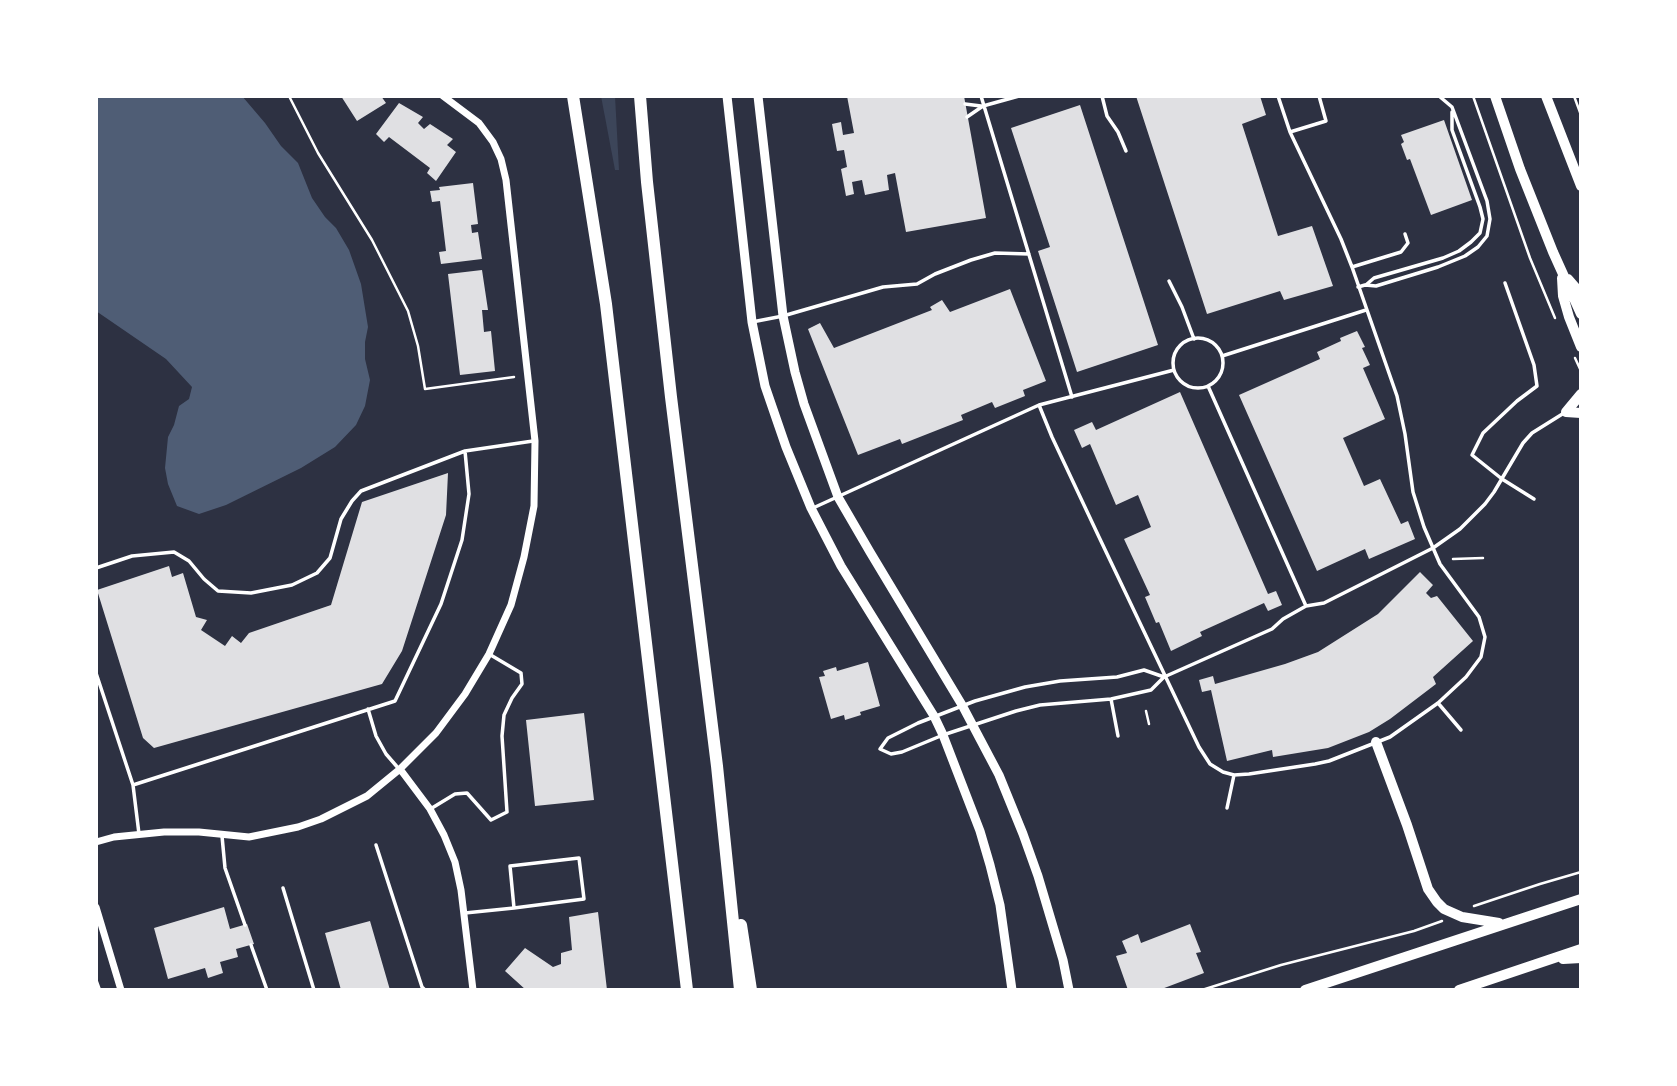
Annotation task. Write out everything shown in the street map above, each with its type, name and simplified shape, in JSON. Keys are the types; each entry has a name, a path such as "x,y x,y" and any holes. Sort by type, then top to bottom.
{"highway":[{"path":"573,96 606,304 688,990"},
{"path":"640,96 647,182 717,766 740,990"},
{"path":"717,766 751,990"}],"main road":[{"path":"1495,96 1520,169 1581,314"},
{"path":"1546,96 1581,187"},
{"path":"1561,271 1581,294"},
{"path":"1561,271 1563,296 1581,347"},
{"path":"1566,412 1581,394"},
{"path":"1566,412 1581,413"},
{"path":"1376,743 1428,890 1444,909 1462,917 1503,924"},
{"path":"1305,990 1581,899"},
{"path":"1459,990 1581,949"},
{"path":"1549,960 1581,958"}],"street":[{"path":"96,842 139,834 198,832 249,837 298,827 321,819 366,796 400,769 443,723 465,694 489,654 510,605 524,557 534,506 536,441 506,180 501,159 479,123 443,96"},
{"path":"758,96 783,316 804,404 838,496 962,705 999,775 1023,834 1045,900 1069,990"},
{"path":"730,97 752,321 765,386 811,508 841,566 934,716 943,735 980,831 990,865 1000,905 1012,990"},
{"path":"400,769 430,809 455,862 473,990"},
{"path":"96,907 121,990"}],"lane":[{"path":"981,96 1072,397"},
{"path":"967,117 983,106 1019,96"},
{"path":"1102,96 1107,116 1126,150"},
{"path":"1039,405 1199,747 1210,764 1223,772 1234,775 1322,763 1390,737 1438,703 1481,657 1485,637 1479,617 1440,564 1433,548 1413,492 1397,397 1341,239 1290,132 1278,96"},
{"path":"1290,132 1326,121 1319,96"},
{"path":"1358,287 1376,286 1438,267 1465,256 1487,236 1490,219 1487,201 1452,107 1439,96"},
{"path":"965,104 983,106"},
{"path":"1365,285 1374,278 1459,251 1479,233 1482,219 1480,207 1452,130 1452,107"},
{"path":"1352,267 1401,251 1408,243 1405,234"},
{"path":"752,321 783,316 883,288 917,284 947,269 995,253 1029,254"},
{"path":"1169,281 1194,339"},
{"path":"1505,283 1534,365 1537,386 1483,433 1472,455 1502,479 1534,499"},
{"path":"1222,356 1366,310"},
{"path":"1194,339 1212,342 1222,356 1222,370 1214,383 1208,386 1199,388 1183,384 1174,370 1174,355 1177,349 1194,339"},
{"path":"811,508 1039,405 1174,370"},
{"path":"1208,386 1306,607"},
{"path":"1164,677 1144,670 1117,677 1060,681 1025,687 934,716 888,738 880,750 891,754 902,752 943,735 1040,705 1111,699 1151,690 1164,677 1272,629 1283,619 1306,607 1324,603 1433,548 1460,529 1490,498 1522,443 1539,428 1566,412"},
{"path":"96,568 132,556 174,552 189,561 218,591 251,593 292,584 317,573 330,558 341,519 361,491 465,451 536,441"},
{"path":"133,785 395,701 441,604 462,540 469,494 465,451"},
{"path":"430,809 454,794 467,793 491,820 506,812 502,736 504,715 522,684 521,673 489,654"},
{"path":"96,673 133,785 139,834"},
{"path":"1111,699 1118,736"},
{"path":"1438,703 1461,730"},
{"path":"368,709 376,736 386,754 400,769"},
{"path":"1227,808 1234,775"},
{"path":"222,834 225,868 245,925"},
{"path":"376,845 425,990"},
{"path":"463,914 514,908 584,899 579,858 510,866 514,908"},
{"path":"283,888 314,990"},
{"path":"251,945 267,990"}],"path":[{"path":"289,96 318,153 372,240 408,311 418,346 425,389 514,377"},
{"path":"1473,96 1530,258 1558,323"},
{"path":"1574,96 1581,115"},
{"path":"1575,358 1581,371"},
{"path":"1453,559 1483,558"},
{"path":"1146,711 1149,724"},
{"path":"1464,909 1581,872"},
{"path":"1202,990 1281,965 1414,931 1448,918"},
{"path":"96,978 100,990"}],"shaded area":[{"path":"96,96 242,96 281,146 298,163 312,198 336,228 349,250 361,284 368,327 365,359 370,380 365,406 356,425 335,447 301,468 226,505 199,514 177,506 165,468 168,437 179,406 189,399 192,387 166,359 96,311"},
{"path":"601,96 615,96 619,170 615,170"}],"building":[{"path":"341,96 381,96 386,103 357,121"},
{"path":"847,96 964,96 986,218 906,232 895,173 887,175 889,190 865,195 862,180 852,182 854,194 846,196 841,169 847,167 844,150 837,151 832,124 841,122 843,135 854,133"},
{"path":"1136,96 1260,96 1266,115 1242,124 1278,236 1312,226 1333,286 1284,300 1280,291 1207,314"},
{"path":"399,103 423,117 418,123 424,129 430,124 453,139 447,145 456,152 436,181 427,173 430,168 389,137 384,142 376,134"},
{"path":"1080,105 1158,345 1077,372 1038,251 1050,247 1011,128"},
{"path":"1444,120 1472,200 1431,215 1410,159 1407,160 1401,144 1404,142 1401,135"},
{"path":"473,183 478,224 471,225 472,233 478,232 482,259 441,264 439,252 446,251 440,201 432,202 430,191 440,190 439,187"},
{"path":"482,270 488,310 482,310 484,332 491,331 495,371 460,375 448,274"},
{"path":"1010,289 1046,381 1023,390 1025,396 995,408 992,402 961,415 963,420 902,444 900,439 858,455 808,329 820,323 834,348 932,310 930,307 942,300 950,312"},
{"path":"1357,331 1370,365 1363,368 1385,419 1343,438 1364,486 1380,479 1401,524 1408,521 1415,539 1369,559 1365,549 1317,571 1239,395 1320,359 1317,352"},
{"path":"1180,392 1268,594 1276,591 1282,605 1268,611 1264,603 1200,632 1202,636 1171,651 1145,597 1150,595 1124,539 1151,527 1138,495 1116,505 1090,444 1082,448 1074,430 1092,422 1096,430"},
{"path":"448,473 446,515 402,651 382,684 154,748 143,738 97,590 169,566 172,577 183,573 196,617 207,620 201,630 225,646 232,636 241,643 249,633 331,605 362,502"},
{"path":"1420,572 1433,585 1426,593 1431,598 1437,596 1473,641 1433,677 1436,684 1369,732 1328,748 1273,757 1272,750 1227,761 1211,690 1202,692 1199,680 1213,676 1215,684 1318,652 1378,614"},
{"path":"868,662 880,706 845,720 844,715 831,719 819,677 825,676 823,671 836,667 837,671"},
{"path":"584,713 594,800 535,806 526,720"},
{"path":"224,907 230,929 247,924 254,944 236,949 238,957 220,962 223,973 208,978 205,968 168,979 154,928"},
{"path":"598,912 607,990 526,990 505,971 525,948 553,967 561,964 561,953 572,950 569,917"},
{"path":"370,921 390,990 341,990 325,933"},
{"path":"1190,924 1201,952 1196,953 1204,973 1159,990 1128,990 1116,956 1127,953 1122,941 1138,934 1141,943"}]}
